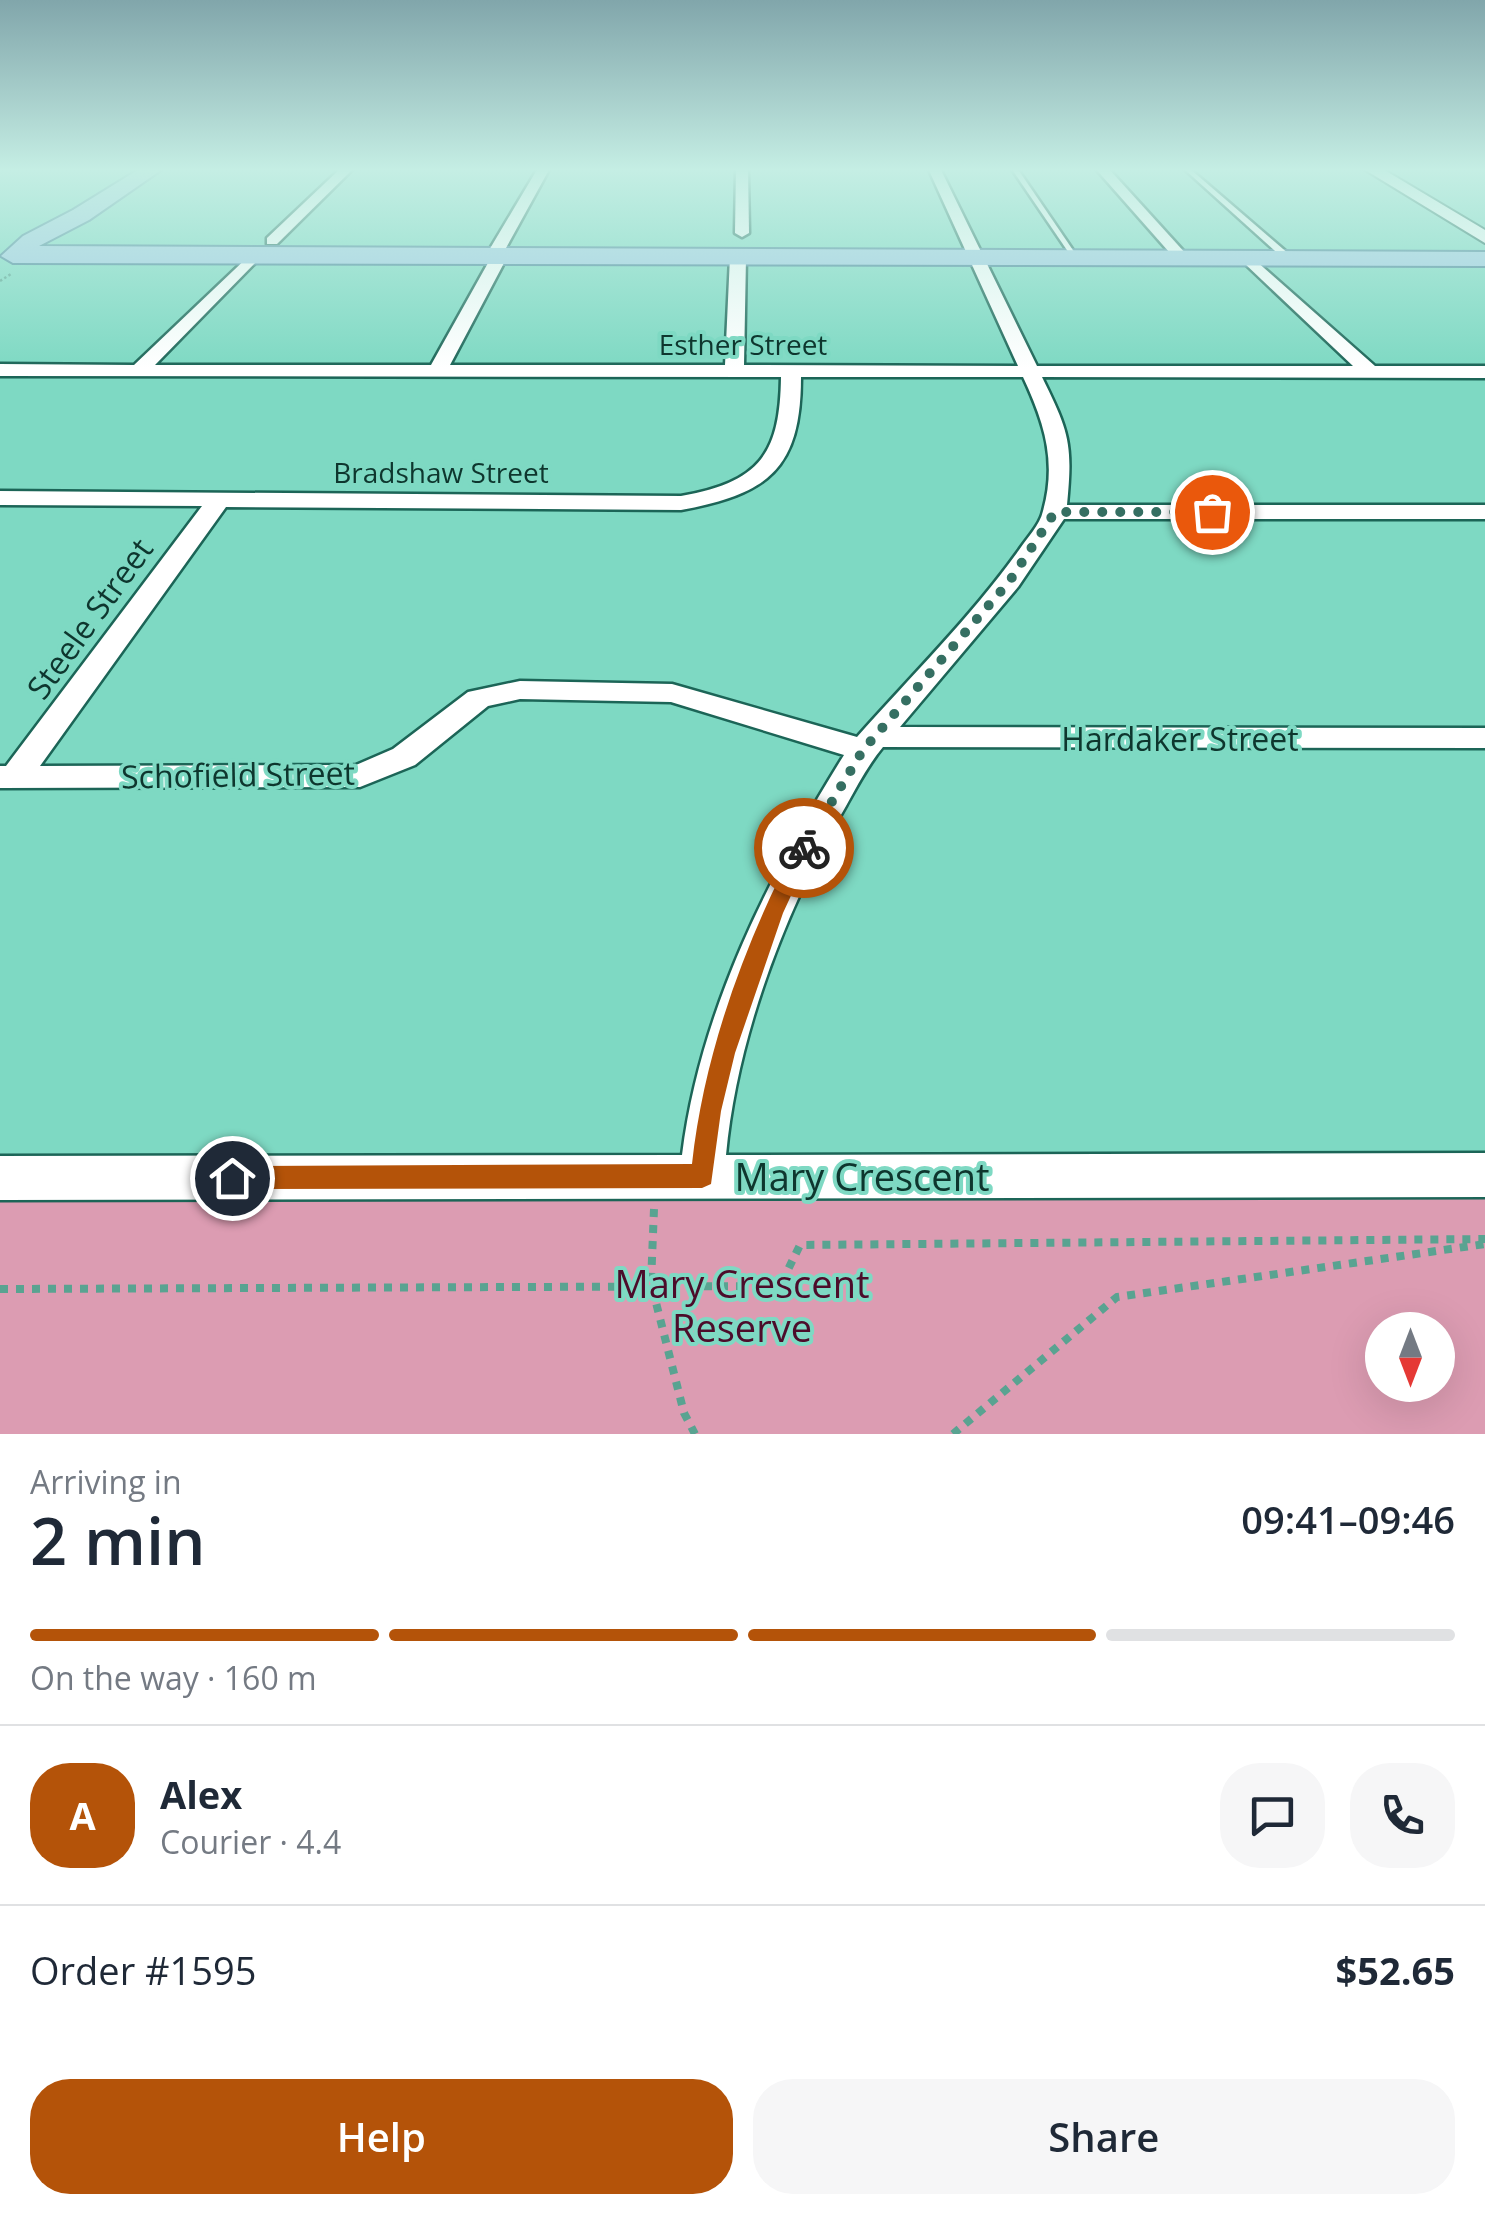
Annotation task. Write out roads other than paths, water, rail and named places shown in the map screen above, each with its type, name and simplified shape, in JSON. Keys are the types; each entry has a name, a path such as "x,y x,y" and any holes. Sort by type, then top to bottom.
{"main road":[{"path":"0,275 44,235"},
{"path":"16,258 263,249 493,257 740,245 978,257 1485,257"}],"street":[{"path":"138,371 278,235"},
{"path":"437,371 496,263 493,257 506,235"},
{"path":"734,372 740,235"},
{"path":"702,1176 709,1111 724,1053 773,913 801,853 869,744 1009,582 1055,512 1060,439 967,235"},
{"path":"1161,235 1182,258"},
{"path":"1247,258 1370,372"},
{"name":"Esther Street","path":"0,370 1485,372"},
{"name":"Bradshaw Street","path":"0,498 681,503 716,498 749,486 771,465 785,444 793,415 791,372"},
{"name":"Steele Street","path":"8,777 220,500"},
{"path":"1055,512 1485,512"},
{"name":"Schofield Street","path":"8,777 360,776 404,757 478,699 496,692 520,690 672,694 869,744"},
{"name":"Hardaker Street","path":"869,744 1485,738"},
{"name":"Mary Crescent","path":"0,1178 1485,1175"}],"lane":[{"path":"1061,235 1076,257"},
{"path":"1262,235 1287,257"}],"park label":[{"name":"Mary Crescent Reserve","path":"742,1305"}]}
